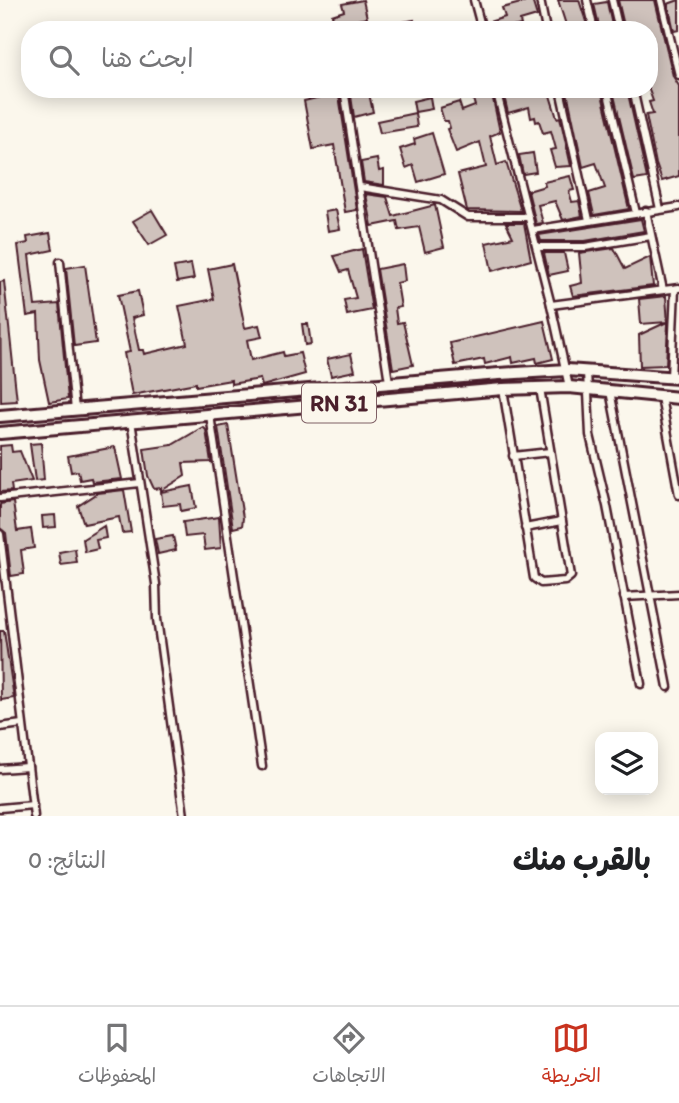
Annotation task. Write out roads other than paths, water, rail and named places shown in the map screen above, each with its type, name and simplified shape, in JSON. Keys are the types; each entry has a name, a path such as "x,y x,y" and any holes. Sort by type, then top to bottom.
{"highway":[{"name":"RN 31","path":"0,416 389,382 567,370 675,378"},
{"name":"RN 31","path":"0,433 503,389 569,387 679,398"}],"street":[{"path":"474,0 480,21"},
{"path":"540,0 545,21"},
{"path":"587,0 591,21"},
{"path":"612,0 617,21"},
{"path":"661,0 679,75"},
{"path":"346,98 389,382"},
{"path":"498,98 538,247 569,387"},
{"path":"561,98 589,220"},
{"path":"609,98 636,213"},
{"path":"635,98 660,209"},
{"path":"360,187 441,200 468,217 529,218"},
{"path":"533,230 679,207"},
{"path":"646,211 663,290"},
{"path":"538,247 585,247 651,236"},
{"path":"60,262 75,411"},
{"path":"551,305 677,288 675,378"},
{"path":"587,371 590,435 641,684"},
{"path":"503,389 536,581 567,581 571,576 540,388"},
{"path":"610,391 668,687"},
{"path":"661,397 679,495"},
{"path":"209,415 262,766"},
{"path":"131,421 156,584 157,619 184,816"},
{"path":"513,456 550,452"},
{"path":"0,498 140,484"},
{"path":"525,528 562,521"},
{"path":"0,534 34,816"},
{"path":"624,597 679,594"},
{"path":"0,727 22,724"},
{"path":"0,769 28,767"},
{"path":"0,808 33,805"}]}
